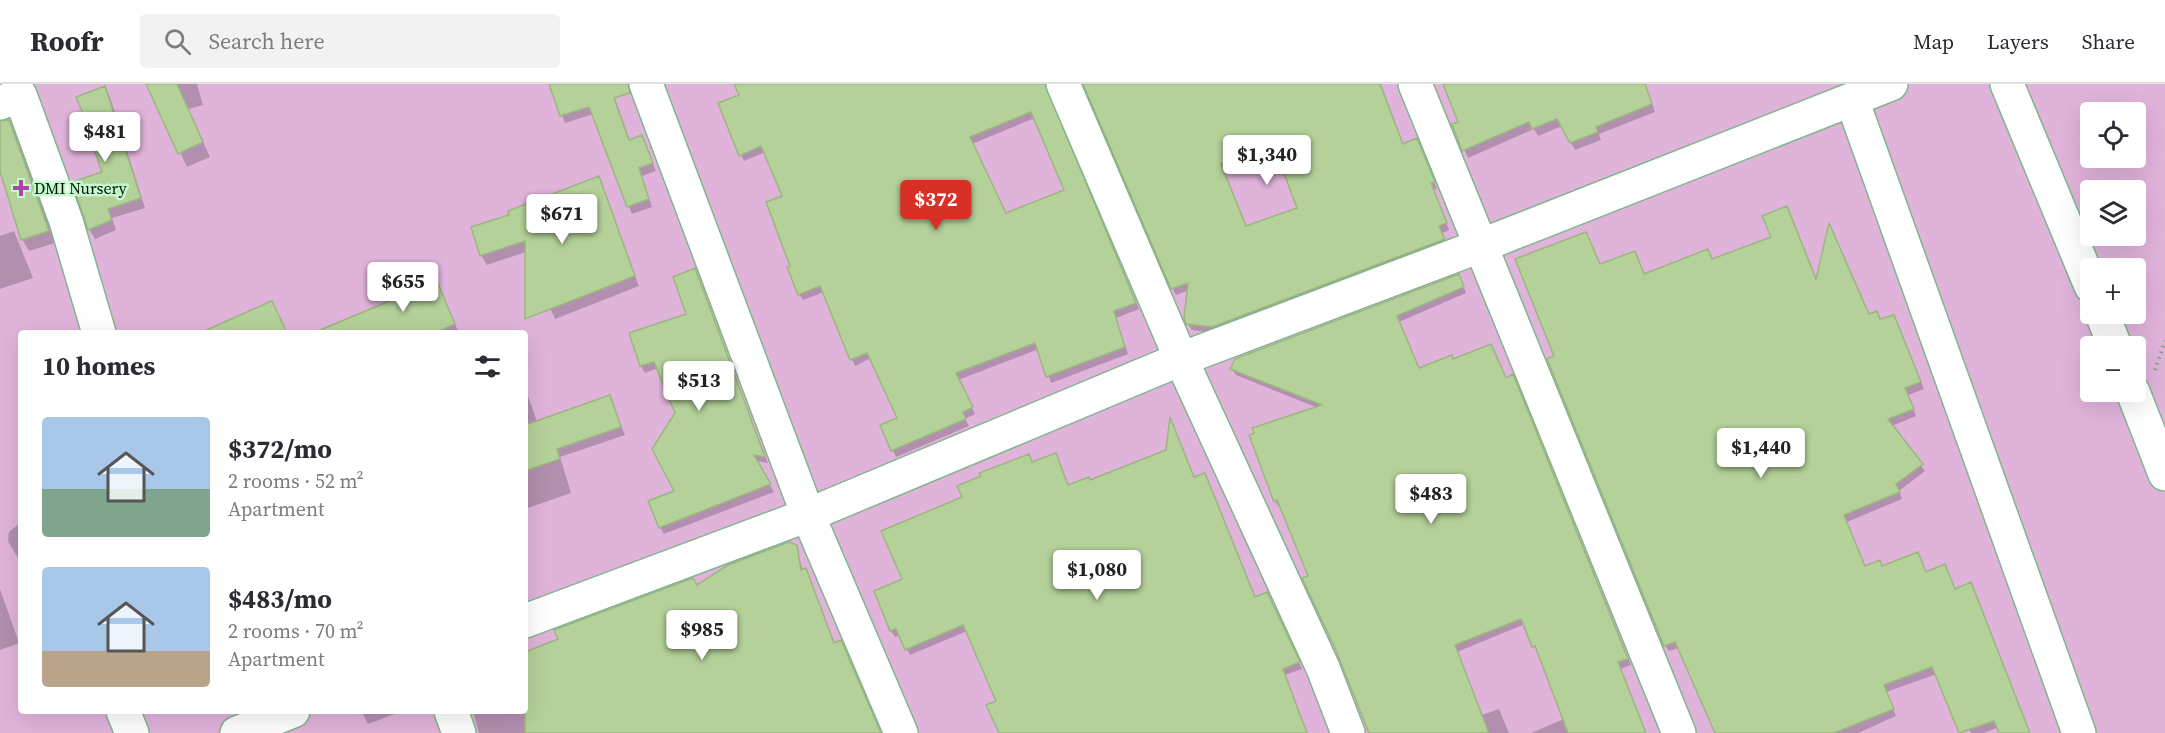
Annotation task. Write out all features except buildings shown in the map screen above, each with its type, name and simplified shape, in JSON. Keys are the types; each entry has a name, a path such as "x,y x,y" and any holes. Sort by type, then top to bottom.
{"street":[{"path":"646,84 808,515 901,733"},
{"path":"1063,84 1181,359 1323,668 1348,733"},
{"path":"1415,84 1679,733"},
{"path":"528,620 808,515 1181,359 1480,246 1891,84"},
{"path":"2007,84 2080,260"},
{"path":"0,103 20,95 66,221 98,330"},
{"path":"1852,100 2079,733"},
{"path":"2137,402 2165,474"},
{"path":"124,714 132,733"},
{"path":"237,733 285,714"},
{"path":"452,714 459,733"}],"shaded area":[{"path":"0,84 2165,84 2165,733 0,733"}],"place":[{"name":"DMI Nursery","path":"21,188"}]}
